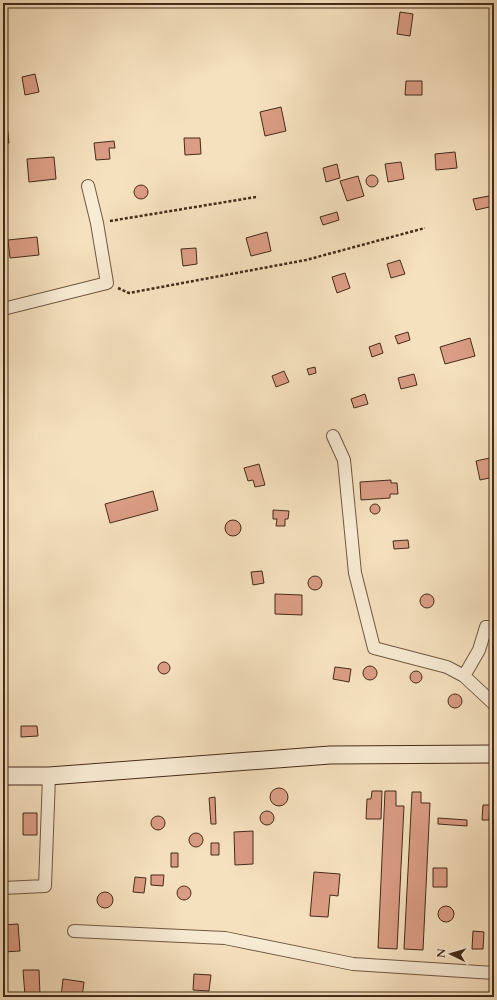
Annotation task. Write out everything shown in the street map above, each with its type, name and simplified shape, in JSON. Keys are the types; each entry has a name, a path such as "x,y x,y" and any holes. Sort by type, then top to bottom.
{"main road":[{"path":"3,776 49,776 330,755 494,754"}],"street":[{"path":"3,308 107,283 97,223 88,186"},
{"path":"333,436 344,460 355,573 374,648 447,667 464,676 494,704"},
{"path":"464,676 479,650 486,627 494,627"},
{"path":"3,888 45,886 49,776"},
{"path":"74,931 225,938 353,964 494,973"}],"path":[{"path":"97,223 256,197"},
{"path":"107,283 129,293 306,260 425,228"}],"building":[{"path":"400,12 413,14 410,36 397,34"},
{"path":"35,74 39,92 25,95 22,77"},
{"path":"406,81 422,81 422,95 405,95"},
{"path":"281,107 286,131 265,136 260,112"},
{"path":"3,124 7,124 9,143 3,144"},
{"path":"184,138 200,138 201,154 185,155"},
{"path":"114,141 115,148 109,148 110,159 96,160 94,143"},
{"path":"455,152 457,168 436,170 435,154"},
{"path":"54,157 56,179 29,182 27,159"},
{"path":"401,162 404,179 388,182 385,164"},
{"path":"337,164 340,178 326,182 323,168"},
{"path":"374,175 377,176 377,186 370,187 367,186 366,179 367,176"},
{"path":"358,176 364,196 347,201 340,181"},
{"path":"138,185 144,185 148,189 148,195 144,199 138,199 134,195 134,189"},
{"path":"494,195 494,206 476,210 473,199"},
{"path":"337,212 339,220 323,225 320,217"},
{"path":"267,232 271,251 251,256 246,238"},
{"path":"37,237 39,255 10,258 8,240"},
{"path":"196,248 197,264 183,266 181,249"},
{"path":"400,260 405,274 391,278 387,264"},
{"path":"345,273 350,288 337,293 332,277"},
{"path":"408,332 410,340 398,344 395,336"},
{"path":"470,338 475,356 445,364 440,347"},
{"path":"380,343 383,353 372,357 369,347"},
{"path":"315,367 316,373 309,375 307,369"},
{"path":"284,371 289,382 276,387 272,376"},
{"path":"414,374 417,385 401,389 398,378"},
{"path":"365,394 368,404 354,408 351,399"},
{"path":"494,457 494,477 480,480 476,461"},
{"path":"259,464 265,485 255,487 253,480 248,481 244,468"},
{"path":"391,480 391,483 397,483 398,494 390,494 390,498 361,500 360,482"},
{"path":"153,491 158,510 110,523 105,504"},
{"path":"373,504 377,504 379,505 379,513 373,514 370,511 370,507"},
{"path":"273,510 289,511 288,519 285,519 285,526 276,526 277,519 273,519"},
{"path":"233,520 239,522 241,528 239,534 233,536 227,534 225,528 227,522"},
{"path":"408,540 409,548 394,549 393,541"},
{"path":"262,571 264,583 253,585 251,572"},
{"path":"315,576 320,578 322,583 320,588 315,590 310,588 308,583 310,578"},
{"path":"275,594 302,595 302,615 275,614"},
{"path":"424,594 430,594 434,598 434,604 430,608 424,608 420,604 420,598"},
{"path":"162,662 166,662 170,668 166,674 162,674 158,670 158,666"},
{"path":"367,666 373,666 377,670 377,676 373,680 367,680 363,676 363,670"},
{"path":"335,667 351,669 349,682 333,679"},
{"path":"414,671 418,671 422,677 418,683 414,683 410,679 410,675"},
{"path":"455,694 460,696 462,701 460,706 455,708 450,706 448,701 450,696"},
{"path":"21,726 37,726 38,736 21,737"},
{"path":"279,788 285,791 288,797 285,803 279,806 273,803 270,797 273,791"},
{"path":"372,791 382,791 381,819 366,819 367,799 371,799"},
{"path":"385,791 396,791 396,806 404,806 397,949 378,948"},
{"path":"412,792 421,792 421,803 430,803 423,950 404,949"},
{"path":"215,797 216,824 211,824 209,798"},
{"path":"483,805 490,805 489,820 482,820"},
{"path":"3,806 6,827 3,827"},
{"path":"267,811 272,813 274,818 272,823 267,825 262,823 260,818 262,813"},
{"path":"23,813 37,813 37,835 23,835"},
{"path":"158,816 163,818 165,823 163,828 158,830 153,828 151,823 153,818"},
{"path":"438,818 467,820 467,826 438,824"},
{"path":"253,831 253,864 235,865 234,832"},
{"path":"193,833 199,833 203,837 203,843 199,847 193,847 189,843 189,837"},
{"path":"211,843 219,843 219,855 211,855"},
{"path":"492,850 494,850 494,873 491,872"},
{"path":"171,853 178,853 178,867 171,867"},
{"path":"433,868 447,868 447,887 433,887"},
{"path":"314,872 340,874 338,896 330,895 328,917 310,916"},
{"path":"151,875 164,875 163,886 151,885"},
{"path":"135,877 146,878 144,893 133,892"},
{"path":"184,886 189,888 191,893 189,898 184,900 179,898 177,893 179,888"},
{"path":"105,892 112,897 113,900 108,907 105,908 98,903 97,900 102,893"},
{"path":"446,906 452,908 454,914 452,920 446,922 440,920 438,914 440,908"},
{"path":"18,924 20,951 3,952 3,925"},
{"path":"473,931 484,932 483,949 472,949"},
{"path":"23,970 39,970 40,995 25,996"},
{"path":"194,974 211,975 209,991 193,990"},
{"path":"63,979 84,982 82,997 61,997"},
{"path":"231,993 239,993 239,997 231,997"},
{"path":"449,994 464,995 464,997 449,997"}]}
